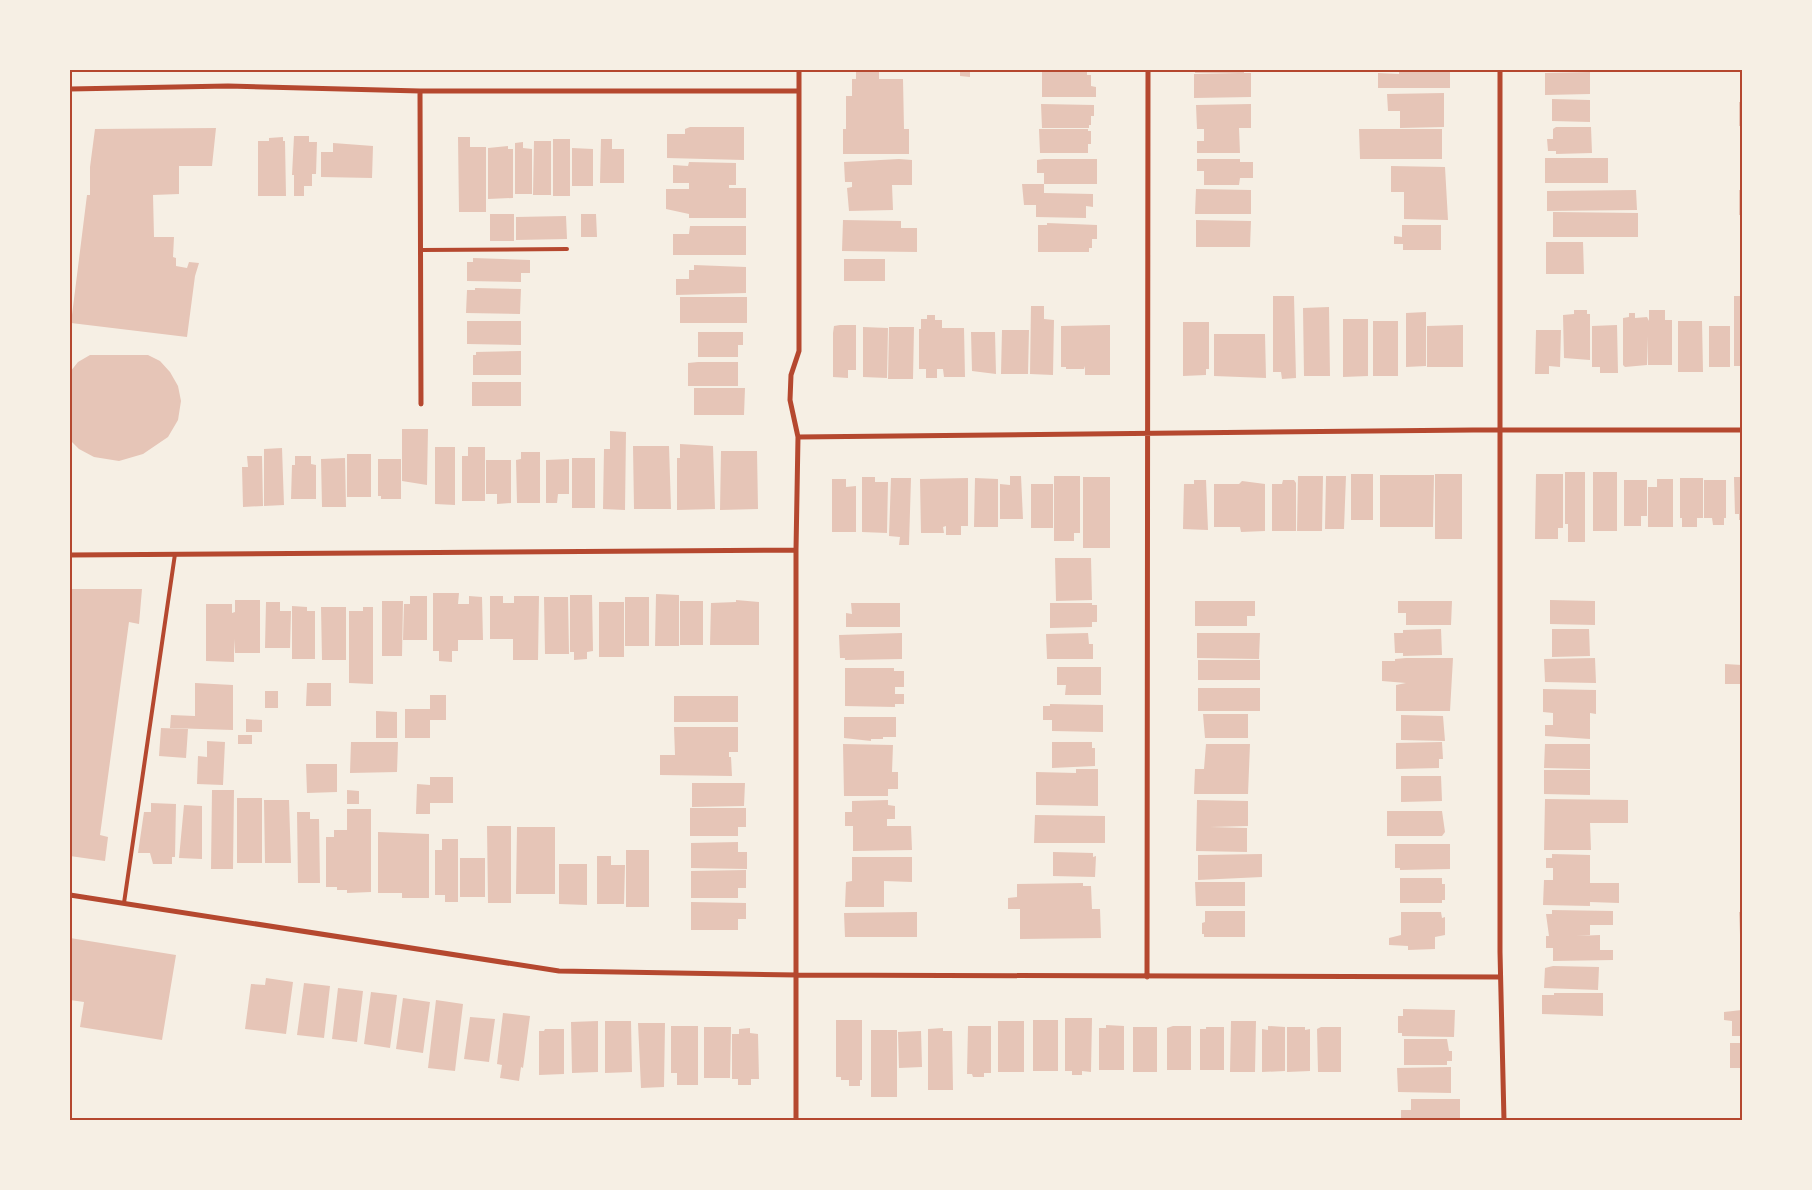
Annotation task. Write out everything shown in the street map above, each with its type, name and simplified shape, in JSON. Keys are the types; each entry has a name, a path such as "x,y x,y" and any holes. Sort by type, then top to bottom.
{"street":[{"path":"796,1120 796,550 798,437 790,400 791,375 799,351 799,70"},
{"path":"1147,977 1148,70"},
{"path":"1500,70 1500,977 1504,1120"},
{"path":"70,88 228,86 420,91 798,91"},
{"path":"420,91 421,404"},
{"path":"798,437 1500,430 1742,430"},
{"path":"70,555 796,550"},
{"path":"70,894 559,971 797,975 1500,977"}],"lane":[{"path":"421,250 567,249"},
{"path":"124,903 175,553"}],"building":[{"path":"856,70 879,70 879,79 903,79 904,129 909,129 909,154 843,154 843,129 846,129 846,96 852,96 852,79 856,79"},
{"path":"960,70 970,70 970,77 960,76"},
{"path":"1042,70 1087,70 1087,75 1091,75 1091,86 1096,87 1096,97 1042,97"},
{"path":"1195,70 1244,70 1244,73 1251,73 1251,97 1194,98 1194,74 1238,74 1195,73"},
{"path":"1399,70 1450,70 1450,88 1378,88 1378,73 1399,74"},
{"path":"1590,72 1590,94 1545,95 1545,73"},
{"path":"1444,93 1444,127 1400,128 1400,111 1388,111 1387,94"},
{"path":"1552,99 1590,100 1590,122 1552,121"},
{"path":"1739,102 1742,102 1742,126 1739,126"},
{"path":"1041,104 1094,105 1094,116 1091,116 1089,128 1042,128"},
{"path":"1251,104 1251,128 1239,128 1240,153 1197,153 1197,141 1204,141 1204,129 1197,129 1196,105"},
{"path":"690,127 744,127 744,160 667,158 667,134 685,134 685,129"},
{"path":"1556,127 1591,127 1592,153 1556,154 1556,151 1548,151 1547,139 1553,139 1553,129"},
{"path":"216,128 212,166 179,166 179,194 153,195 154,237 174,237 173,257 176,258 176,266 187,268 189,262 199,263 195,276 187,337 71,323 87,195 90,195 90,167 95,129"},
{"path":"1039,129 1088,129 1088,131 1091,131 1091,144 1088,144 1088,153 1040,153"},
{"path":"1359,129 1442,129 1442,159 1360,159"},
{"path":"294,136 309,136 309,142 317,142 316,174 312,174 312,186 304,186 304,196 294,196 294,175 292,175"},
{"path":"283,137 283,141 285,141 286,196 258,196 258,141 269,141 269,138"},
{"path":"458,137 470,137 470,147 486,147 486,212 459,212"},
{"path":"553,139 570,139 570,196 553,196"},
{"path":"601,139 612,139 612,149 624,149 624,183 600,183"},
{"path":"534,141 551,141 551,195 533,195"},
{"path":"523,142 523,148 532,149 532,194 515,194 515,143"},
{"path":"333,143 373,146 372,178 321,177 321,152 333,152"},
{"path":"508,146 508,149 513,149 513,198 488,199 488,148"},
{"path":"572,148 593,149 593,186 572,186"},
{"path":"1545,158 1608,158 1608,183 1545,183"},
{"path":"1097,159 1097,184 1044,184 1044,173 1037,173 1037,160"},
{"path":"1197,159 1240,159 1240,162 1253,162 1253,178 1240,178 1239,185 1204,185 1204,171 1197,171"},
{"path":"912,160 912,185 892,185 893,210 849,211 847,188 852,187 852,182 845,182 844,162"},
{"path":"689,162 736,163 736,185 729,185 729,188 746,188 746,218 689,218 689,214 666,209 666,189 689,189 689,183 673,183 673,165 688,166"},
{"path":"1391,166 1445,167 1448,220 1404,219 1404,192 1391,192"},
{"path":"1022,184 1044,184 1044,193 1093,194 1093,207 1086,206 1086,218 1036,217 1036,205 1024,205"},
{"path":"1196,189 1251,190 1251,214 1195,214"},
{"path":"1636,190 1637,210 1547,211 1547,191"},
{"path":"1739,190 1742,190 1742,215 1739,215"},
{"path":"1553,212 1638,213 1638,237 1553,237"},
{"path":"490,214 514,214 514,241 490,241"},
{"path":"581,214 596,214 597,237 581,237"},
{"path":"566,216 567,239 516,240 516,217"},
{"path":"843,220 901,221 901,228 917,228 917,252 842,251"},
{"path":"1196,220 1251,221 1250,247 1196,247"},
{"path":"1047,223 1097,225 1097,239 1092,239 1092,248 1089,248 1089,252 1038,252 1038,225 1047,225"},
{"path":"1402,225 1441,225 1441,250 1403,250 1403,244 1394,244 1394,236 1402,237"},
{"path":"690,226 746,226 746,255 673,255 673,234 689,234"},
{"path":"1546,242 1583,242 1584,274 1546,274"},
{"path":"473,258 530,260 530,273 521,273 521,282 467,281 467,262 473,262"},
{"path":"844,259 885,259 885,281 844,281"},
{"path":"694,265 746,267 746,293 676,295 676,279 689,279 689,270 694,270"},
{"path":"475,288 521,289 520,314 466,313 467,290 475,290"},
{"path":"1273,296 1294,296 1296,378 1282,379 1281,372 1273,372"},
{"path":"1734,296 1742,296 1742,366 1734,366"},
{"path":"680,297 747,297 747,323 680,323"},
{"path":"1031,306 1044,306 1044,319 1054,320 1053,375 1030,374"},
{"path":"1329,307 1330,376 1304,376 1303,308"},
{"path":"1574,310 1587,310 1587,314 1590,314 1590,360 1564,358 1563,315 1574,314"},
{"path":"1649,310 1665,310 1665,320 1672,320 1672,365 1648,365 1647,336 1647,365 1625,367 1623,365 1623,318 1629,317 1629,313 1635,313 1635,318 1647,317 1649,321"},
{"path":"1426,312 1426,366 1406,367 1406,313"},
{"path":"927,315 935,315 935,320 942,320 942,328 964,328 965,377 944,377 943,369 937,369 937,378 926,378 926,369 919,369 919,329 921,329 921,319 927,319"},
{"path":"1343,319 1368,319 1368,376 1343,377"},
{"path":"467,321 521,321 521,345 467,344"},
{"path":"1373,321 1398,321 1398,376 1373,376"},
{"path":"1678,321 1702,321 1703,372 1678,372"},
{"path":"1183,322 1209,322 1209,369 1206,369 1206,375 1183,376"},
{"path":"856,325 856,370 848,370 848,378 833,377 833,333 834,326"},
{"path":"1110,325 1110,375 1085,375 1085,366 1084,369 1066,369 1066,367 1061,367 1061,326"},
{"path":"1463,325 1463,367 1427,367 1427,326"},
{"path":"1617,325 1618,373 1600,373 1600,367 1592,367 1592,326"},
{"path":"1709,326 1730,326 1730,367 1709,367"},
{"path":"863,327 888,328 887,378 863,377"},
{"path":"889,327 914,327 913,379 888,379"},
{"path":"1002,330 1029,330 1028,374 1001,374"},
{"path":"1536,330 1561,330 1560,367 1549,366 1549,374 1535,374"},
{"path":"698,332 743,332 743,345 738,345 738,357 698,357"},
{"path":"971,332 995,332 996,374 972,371"},
{"path":"1214,334 1265,334 1266,378 1214,376"},
{"path":"521,351 521,375 473,375 473,355 476,355 476,352"},
{"path":"90,355 148,355 160,361 170,372 178,386 181,401 178,420 168,437 143,454 119,461 94,457 79,449 70,440 70,372 78,362"},
{"path":"738,362 738,386 688,386 688,363"},
{"path":"472,382 521,382 521,406 472,406"},
{"path":"694,388 745,388 744,415 694,415"},
{"path":"402,429 428,429 427,485 402,481"},
{"path":"610,431 626,432 625,510 603,509 604,449 610,449"},
{"path":"680,444 713,446 715,509 677,510 677,458 680,458"},
{"path":"633,446 669,446 671,509 634,509"},
{"path":"435,447 455,447 455,505 435,504"},
{"path":"468,447 485,447 485,501 462,501 462,456 468,456"},
{"path":"282,448 284,505 264,506 264,449"},
{"path":"721,451 757,451 758,509 720,510"},
{"path":"521,452 540,452 540,503 517,503 516,460 521,459"},
{"path":"347,454 371,454 371,497 347,497"},
{"path":"247,456 262,456 263,506 243,507 242,467 248,467"},
{"path":"295,456 311,456 311,464 316,465 316,499 291,499 292,465 295,465"},
{"path":"345,458 346,507 322,507 321,459"},
{"path":"572,458 595,458 595,508 572,508"},
{"path":"378,459 401,459 401,499 381,499 381,496 378,496"},
{"path":"569,459 569,494 558,494 557,503 546,503 546,460"},
{"path":"486,460 511,460 511,503 497,504 497,494 486,494"},
{"path":"1565,472 1585,472 1585,542 1568,542 1568,524 1565,524"},
{"path":"1593,472 1617,472 1617,531 1593,531"},
{"path":"1351,474 1373,474 1373,520 1351,520"},
{"path":"1435,474 1462,474 1462,539 1435,539"},
{"path":"1536,474 1563,474 1563,528 1558,528 1558,539 1535,539"},
{"path":"1380,475 1434,475 1433,527 1380,527"},
{"path":"1010,476 1021,476 1023,519 1000,519 1000,484 1010,485"},
{"path":"1054,476 1080,476 1080,533 1074,533 1074,541 1054,541"},
{"path":"1298,476 1323,476 1322,531 1297,531"},
{"path":"1326,476 1346,476 1344,529 1325,529"},
{"path":"862,477 875,477 875,482 888,482 887,533 862,532"},
{"path":"1083,477 1110,477 1110,548 1083,548"},
{"path":"1734,477 1742,477 1742,520 1739,520 1739,514 1735,514"},
{"path":"891,478 911,478 909,545 899,545 900,537 889,536"},
{"path":"968,478 968,526 961,526 961,535 946,535 946,526 943,527 944,533 921,533 920,479"},
{"path":"975,478 998,479 998,527 974,527"},
{"path":"1680,478 1703,478 1703,518 1697,518 1697,527 1682,527 1682,518 1680,518"},
{"path":"832,479 846,479 846,487 856,486 856,532 832,532"},
{"path":"1657,479 1673,479 1673,527 1648,527 1648,487 1657,487"},
{"path":"1194,480 1206,480 1208,530 1183,529 1184,484 1194,484"},
{"path":"1283,480 1294,480 1296,483 1296,531 1272,531 1272,484 1282,484"},
{"path":"1624,480 1647,480 1647,516 1641,516 1641,526 1624,526"},
{"path":"1704,480 1726,480 1726,518 1724,518 1724,525 1713,525 1712,518 1704,518"},
{"path":"1242,481 1265,484 1265,531 1241,532 1240,527 1214,527 1214,484 1239,484"},
{"path":"1031,484 1053,484 1053,528 1031,528"},
{"path":"1055,558 1091,558 1092,600 1056,601"},
{"path":"72,589 142,589 139,624 129,622 100,835 108,837 105,861 70,856 70,605"},
{"path":"433,593 459,593 458,604 469,604 469,596 482,597 483,640 458,640 458,651 452,651 452,662 439,661 439,651 433,651"},
{"path":"656,594 679,595 679,646 655,646"},
{"path":"570,595 592,595 593,651 587,652 587,659 574,660 574,652 570,652"},
{"path":"410,596 427,596 427,640 403,640 404,604 410,604"},
{"path":"490,596 503,596 503,603 514,603 514,596 539,596 538,660 513,660 513,639 490,639"},
{"path":"544,597 568,597 569,654 545,654"},
{"path":"625,597 649,597 649,646 625,646"},
{"path":"235,600 260,600 260,653 235,653 234,639 234,662 206,661 206,604 232,604 232,613 235,612"},
{"path":"736,600 759,602 759,645 710,645 711,603 736,602"},
{"path":"1550,600 1595,601 1595,625 1550,624"},
{"path":"382,601 403,601 402,656 382,656"},
{"path":"680,601 703,601 703,645 680,645"},
{"path":"1195,601 1255,601 1255,616 1247,616 1247,626 1195,626"},
{"path":"1398,601 1452,601 1451,625 1406,625 1406,613 1398,613"},
{"path":"266,602 280,602 280,611 291,611 290,648 265,648"},
{"path":"599,602 624,602 624,657 599,657"},
{"path":"851,603 900,603 900,627 846,627 846,613 852,614"},
{"path":"1050,603 1092,603 1092,605 1097,605 1097,622 1092,622 1092,627 1050,628"},
{"path":"292,606 307,607 307,611 315,611 315,659 292,659"},
{"path":"321,607 346,607 346,660 322,660"},
{"path":"363,607 373,607 373,684 349,683 349,611 363,611"},
{"path":"1441,629 1442,655 1403,656 1403,653 1395,653 1394,633 1403,633 1403,630"},
{"path":"1552,629 1589,629 1590,656 1552,657"},
{"path":"902,633 902,659 845,660 845,658 840,658 839,635"},
{"path":"1088,633 1089,644 1093,644 1093,659 1047,659 1046,634"},
{"path":"1197,633 1260,633 1259,659 1197,658"},
{"path":"1453,658 1450,711 1396,711 1396,685 1406,683 1382,681 1382,661 1395,661 1395,659"},
{"path":"1595,658 1596,683 1545,682 1544,659"},
{"path":"1198,660 1260,660 1260,680 1198,680"},
{"path":"1725,664 1742,665 1742,684 1725,684"},
{"path":"1057,667 1101,667 1101,695 1065,695 1066,685 1057,685"},
{"path":"845,668 894,668 894,671 904,671 904,687 895,687 895,694 904,694 904,704 895,704 895,707 845,706"},
{"path":"195,683 233,685 233,730 170,728 171,715 195,716"},
{"path":"307,683 331,683 331,706 306,706"},
{"path":"1198,688 1260,688 1260,711 1198,711"},
{"path":"1543,689 1596,690 1596,714 1590,713 1590,739 1545,736 1545,725 1553,725 1553,713 1543,712"},
{"path":"265,691 278,691 278,708 265,708"},
{"path":"430,695 446,695 446,720 430,720 430,738 405,738 405,709 430,709"},
{"path":"674,696 738,696 738,722 674,722"},
{"path":"1050,704 1103,705 1103,732 1052,731 1052,720 1043,720 1043,706 1050,706"},
{"path":"376,711 397,712 397,738 376,738"},
{"path":"1203,714 1248,714 1248,738 1205,738"},
{"path":"1401,715 1443,716 1445,741 1401,740"},
{"path":"844,717 896,717 896,737 883,737 883,739 871,739 871,741 844,738"},
{"path":"246,719 262,720 262,732 246,732"},
{"path":"674,727 738,727 738,752 729,752 732,776 660,775 660,755 675,755"},
{"path":"161,728 188,729 186,758 159,756"},
{"path":"238,735 252,735 252,744 238,744"},
{"path":"207,741 225,742 223,785 197,784 198,756 207,757"},
{"path":"351,742 398,742 397,772 350,773"},
{"path":"1052,742 1092,742 1092,748 1095,748 1095,766 1052,768"},
{"path":"1442,742 1443,759 1439,759 1439,768 1396,769 1396,743"},
{"path":"843,744 893,745 892,772 898,772 898,789 888,789 888,796 844,796"},
{"path":"1206,744 1250,744 1248,794 1194,794 1195,769 1204,769"},
{"path":"1545,744 1590,744 1590,769 1544,768"},
{"path":"306,764 337,764 337,792 307,793"},
{"path":"1076,769 1098,769 1098,806 1036,805 1036,772 1076,773"},
{"path":"1544,770 1590,770 1590,795 1544,794"},
{"path":"1401,776 1441,776 1442,801 1401,802"},
{"path":"430,777 453,777 453,803 430,803 430,814 416,814 417,784 430,785"},
{"path":"692,783 745,783 744,806 692,807"},
{"path":"212,790 234,790 233,869 211,869"},
{"path":"347,790 359,791 359,804 347,804"},
{"path":"237,798 262,798 262,863 237,863"},
{"path":"1545,799 1628,800 1628,823 1590,823 1591,850 1544,850"},
{"path":"264,800 289,800 291,863 265,863"},
{"path":"888,800 888,805 895,806 895,819 887,819 887,826 911,826 912,850 853,851 853,826 845,826 845,812 852,812 852,801"},
{"path":"1197,800 1248,801 1248,826 1210,827 1247,828 1247,852 1196,851"},
{"path":"151,803 176,804 175,857 172,857 172,864 153,864 150,853 138,853 144,812 151,812"},
{"path":"184,805 202,806 202,859 179,858"},
{"path":"690,808 746,808 746,827 738,827 738,836 690,836"},
{"path":"347,809 371,809 371,892 347,893 347,890 337,890 337,887 326,887 326,837 334,837 334,830 347,830"},
{"path":"1387,811 1442,811 1445,832 1442,836 1387,836"},
{"path":"297,812 310,812 310,819 319,819 320,883 298,883"},
{"path":"1035,815 1105,816 1105,843 1034,843"},
{"path":"487,826 511,826 511,903 488,903"},
{"path":"517,827 555,827 555,894 516,894"},
{"path":"378,832 429,834 429,898 402,898 402,893 378,893"},
{"path":"442,839 458,839 458,902 445,902 445,895 435,895 435,850 442,850"},
{"path":"738,842 738,852 747,852 747,869 691,868 691,843"},
{"path":"1395,844 1450,844 1450,869 1400,870 1400,868 1395,868"},
{"path":"626,850 649,850 649,907 626,907"},
{"path":"1053,852 1093,853 1093,857 1096,856 1095,877 1053,876"},
{"path":"1262,854 1262,877 1198,880 1198,855"},
{"path":"1552,854 1590,855 1590,883 1619,883 1619,903 1590,902 1590,906 1543,905 1544,880 1553,880 1553,868 1546,868 1546,858 1552,858"},
{"path":"597,856 611,856 611,865 625,865 624,904 597,904"},
{"path":"852,857 912,857 912,882 884,881 884,907 845,907 846,882 852,881"},
{"path":"460,858 485,858 485,897 460,897"},
{"path":"559,864 587,864 587,905 559,904"},
{"path":"746,870 746,888 738,888 738,898 691,898 691,871"},
{"path":"1400,878 1442,878 1442,884 1445,884 1445,900 1442,900 1442,903 1400,903"},
{"path":"1195,882 1245,882 1245,906 1196,906"},
{"path":"1083,883 1083,886 1091,886 1092,909 1100,909 1101,938 1020,939 1020,909 1008,909 1008,898 1017,897 1017,884"},
{"path":"691,902 746,903 746,919 738,919 738,930 691,930"},
{"path":"1552,910 1613,911 1613,925 1590,925 1590,935 1576,936 1600,935 1600,950 1613,950 1613,960 1553,961 1553,948 1546,948 1546,936 1549,936 1546,914 1552,914"},
{"path":"1205,911 1245,911 1245,937 1204,937 1204,934 1202,934 1202,923 1205,922"},
{"path":"917,912 917,937 845,937 844,913"},
{"path":"1401,912 1441,912 1442,918 1445,917 1445,935 1435,937 1435,949 1408,950 1408,946 1389,945 1389,938 1401,935"},
{"path":"1739,912 1742,912 1742,935 1740,935"},
{"path":"70,938 176,955 162,1040 80,1027 84,1002 70,1000"},
{"path":"1553,966 1599,967 1598,990 1544,988 1545,968"},
{"path":"266,978 293,982 286,1034 245,1029 251,984 265,985"},
{"path":"304,983 330,986 324,1038 297,1035"},
{"path":"338,988 363,991 357,1042 332,1039"},
{"path":"371,992 397,995 390,1048 364,1044"},
{"path":"1554,993 1603,993 1603,1016 1542,1014 1542,995 1554,995"},
{"path":"403,998 430,1002 423,1053 396,1049"},
{"path":"436,1000 463,1004 455,1071 428,1068"},
{"path":"1403,1009 1455,1010 1454,1037 1402,1036 1402,1033 1398,1033 1398,1016 1403,1016"},
{"path":"1742,1010 1742,1036 1732,1036 1732,1021 1724,1020 1724,1012"},
{"path":"503,1013 530,1016 523,1068 521,1067 519,1081 500,1078 502,1065 497,1064"},
{"path":"470,1017 495,1019 489,1062 464,1059"},
{"path":"1065,1018 1092,1018 1091,1072 1082,1071 1082,1075 1072,1075 1072,1071 1065,1071"},
{"path":"836,1020 862,1020 862,1080 860,1080 860,1086 849,1086 849,1080 841,1080 841,1077 836,1077"},
{"path":"1033,1020 1058,1020 1058,1071 1033,1071"},
{"path":"598,1021 598,1072 572,1073 571,1022"},
{"path":"605,1021 631,1021 632,1072 605,1073"},
{"path":"998,1021 1024,1021 1024,1072 998,1072"},
{"path":"1231,1021 1256,1021 1255,1072 1230,1072"},
{"path":"638,1023 665,1023 664,1087 641,1088"},
{"path":"1106,1025 1124,1026 1124,1070 1099,1070 1099,1028 1106,1028"},
{"path":"671,1026 698,1026 698,1085 677,1085 677,1073 671,1073"},
{"path":"968,1026 991,1026 991,1073 984,1073 984,1077 973,1077 972,1074 967,1074"},
{"path":"1191,1026 1191,1070 1167,1070 1167,1028"},
{"path":"1268,1026 1285,1027 1285,1071 1262,1072 1262,1029 1268,1030"},
{"path":"704,1027 731,1027 730,1078 704,1078"},
{"path":"1133,1027 1157,1027 1157,1072 1133,1072"},
{"path":"1206,1027 1224,1027 1224,1070 1200,1070 1200,1029 1206,1029"},
{"path":"1287,1027 1305,1027 1305,1030 1310,1029 1310,1071 1287,1072"},
{"path":"1321,1027 1341,1027 1341,1072 1318,1072 1317,1029"},
{"path":"750,1028 750,1033 758,1034 759,1079 751,1079 751,1085 738,1085 738,1079 732,1079 732,1034 739,1034 739,1029"},
{"path":"943,1028 943,1031 952,1031 953,1090 928,1090 928,1029"},
{"path":"545,1029 564,1029 564,1074 539,1075 539,1031 544,1031"},
{"path":"871,1030 897,1030 897,1097 871,1097"},
{"path":"921,1031 922,1067 899,1068 898,1032"},
{"path":"1404,1039 1447,1039 1449,1051 1452,1051 1452,1061 1447,1061 1447,1065 1404,1065"},
{"path":"1730,1043 1742,1043 1742,1068 1730,1068"},
{"path":"1451,1067 1451,1093 1398,1092 1397,1068"},
{"path":"1411,1099 1460,1099 1460,1120 1401,1120 1401,1110 1411,1110"}]}
